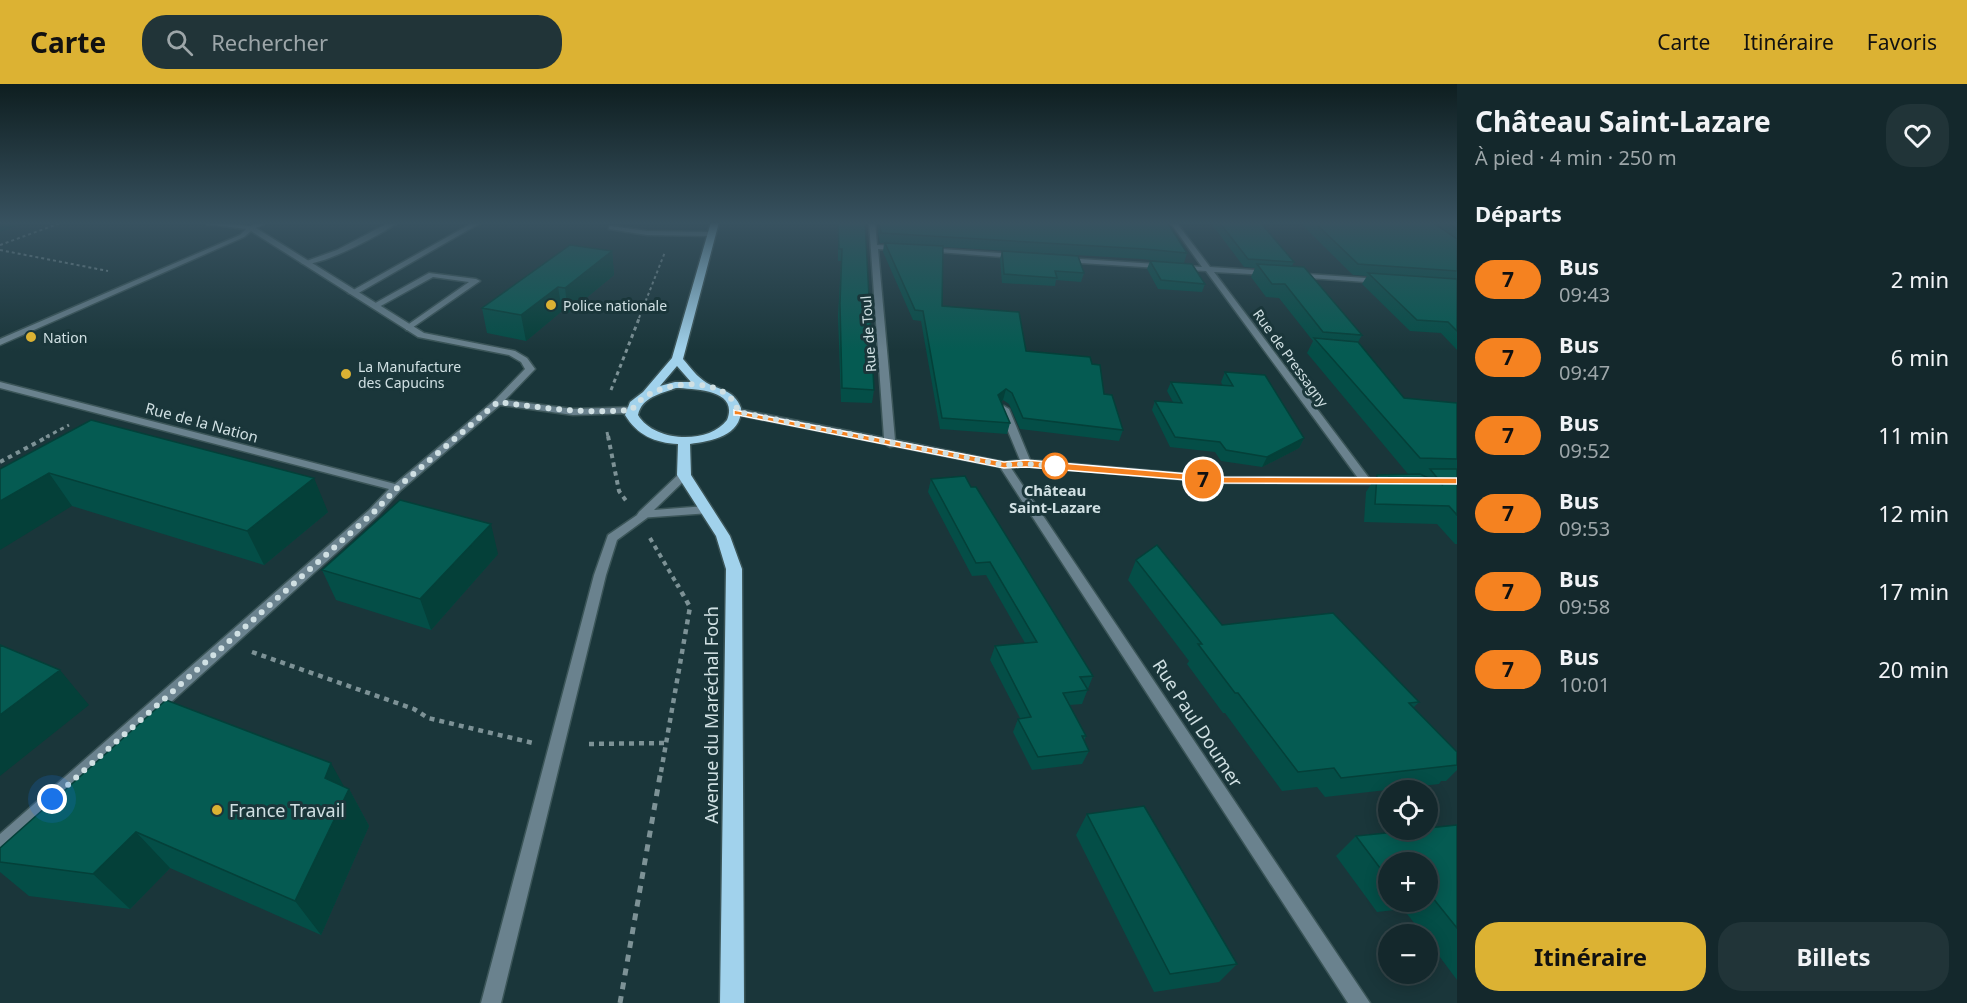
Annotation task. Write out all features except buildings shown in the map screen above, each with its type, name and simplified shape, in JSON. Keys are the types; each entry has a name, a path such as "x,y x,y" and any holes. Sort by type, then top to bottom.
{"main road":[{"path":"677,360 692,377 704,386 730,397 736,405 738,412 735,421 718,435 684,441 663,440 648,435 638,428 632,419 632,410 637,401 647,394 677,360 703,265"},
{"path":"647,394 675,385 704,386"},
{"path":"684,441 684,475"},
{"name":"Avenue du Maréchal Foch","path":"684,475 723,536 734,569 732,1003"}],"street":[{"path":"0,342 178,265"},
{"path":"0,845 373,513 397,488 498,402 530,369 525,360 512,353 421,335 308,265"},
{"path":"352,293 402,265"},
{"name":"Rue de Toul","path":"876,265 890,444"},
{"path":"1148,265 1386,281"},
{"name":"Rue de Pressagny","path":"1205,265 1366,482"},
{"path":"374,306 432,274 476,281 408,328"},
{"name":"Rue de la Nation","path":"0,385 397,488"},
{"path":"498,402 573,412 632,410"},
{"path":"1002,405 1026,464"},
{"path":"738,412 1004,465 1026,464 1224,480 1400,482"},
{"name":"Rue Paul Doumer","path":"1004,465 1359,1003"},
{"path":"491,1003 600,575 612,538 636,511 684,475"},
{"path":"636,511 706,510"}],"path":[{"path":"75,265 147,279"},
{"path":"636,511 619,491 603,412 660,265"},
{"path":"0,462 96,410"},
{"path":"620,1003 690,607 648,534"},
{"path":"226,644 414,710 428,718 536,744"},
{"path":"589,744 666,743"}],"bus line":[{"name":"7","path":"738,412 1004,465 1026,464 1224,480 1457,481"}],"place":[{"name":"Police nationale","path":"551,305"},
{"name":"Nation","path":"31,337"},
{"name":"La Manufacture des Capucins","path":"346,374"},
{"name":"Château Saint-Lazare","path":"1055,466"},
{"name":"France Travail","path":"217,810"}],"route":[{"path":"52,799 373,513 397,488 498,402 573,412 632,410 637,401 647,394 675,385 691,385 706,387 730,397 738,412 1004,465 1055,466"}]}
